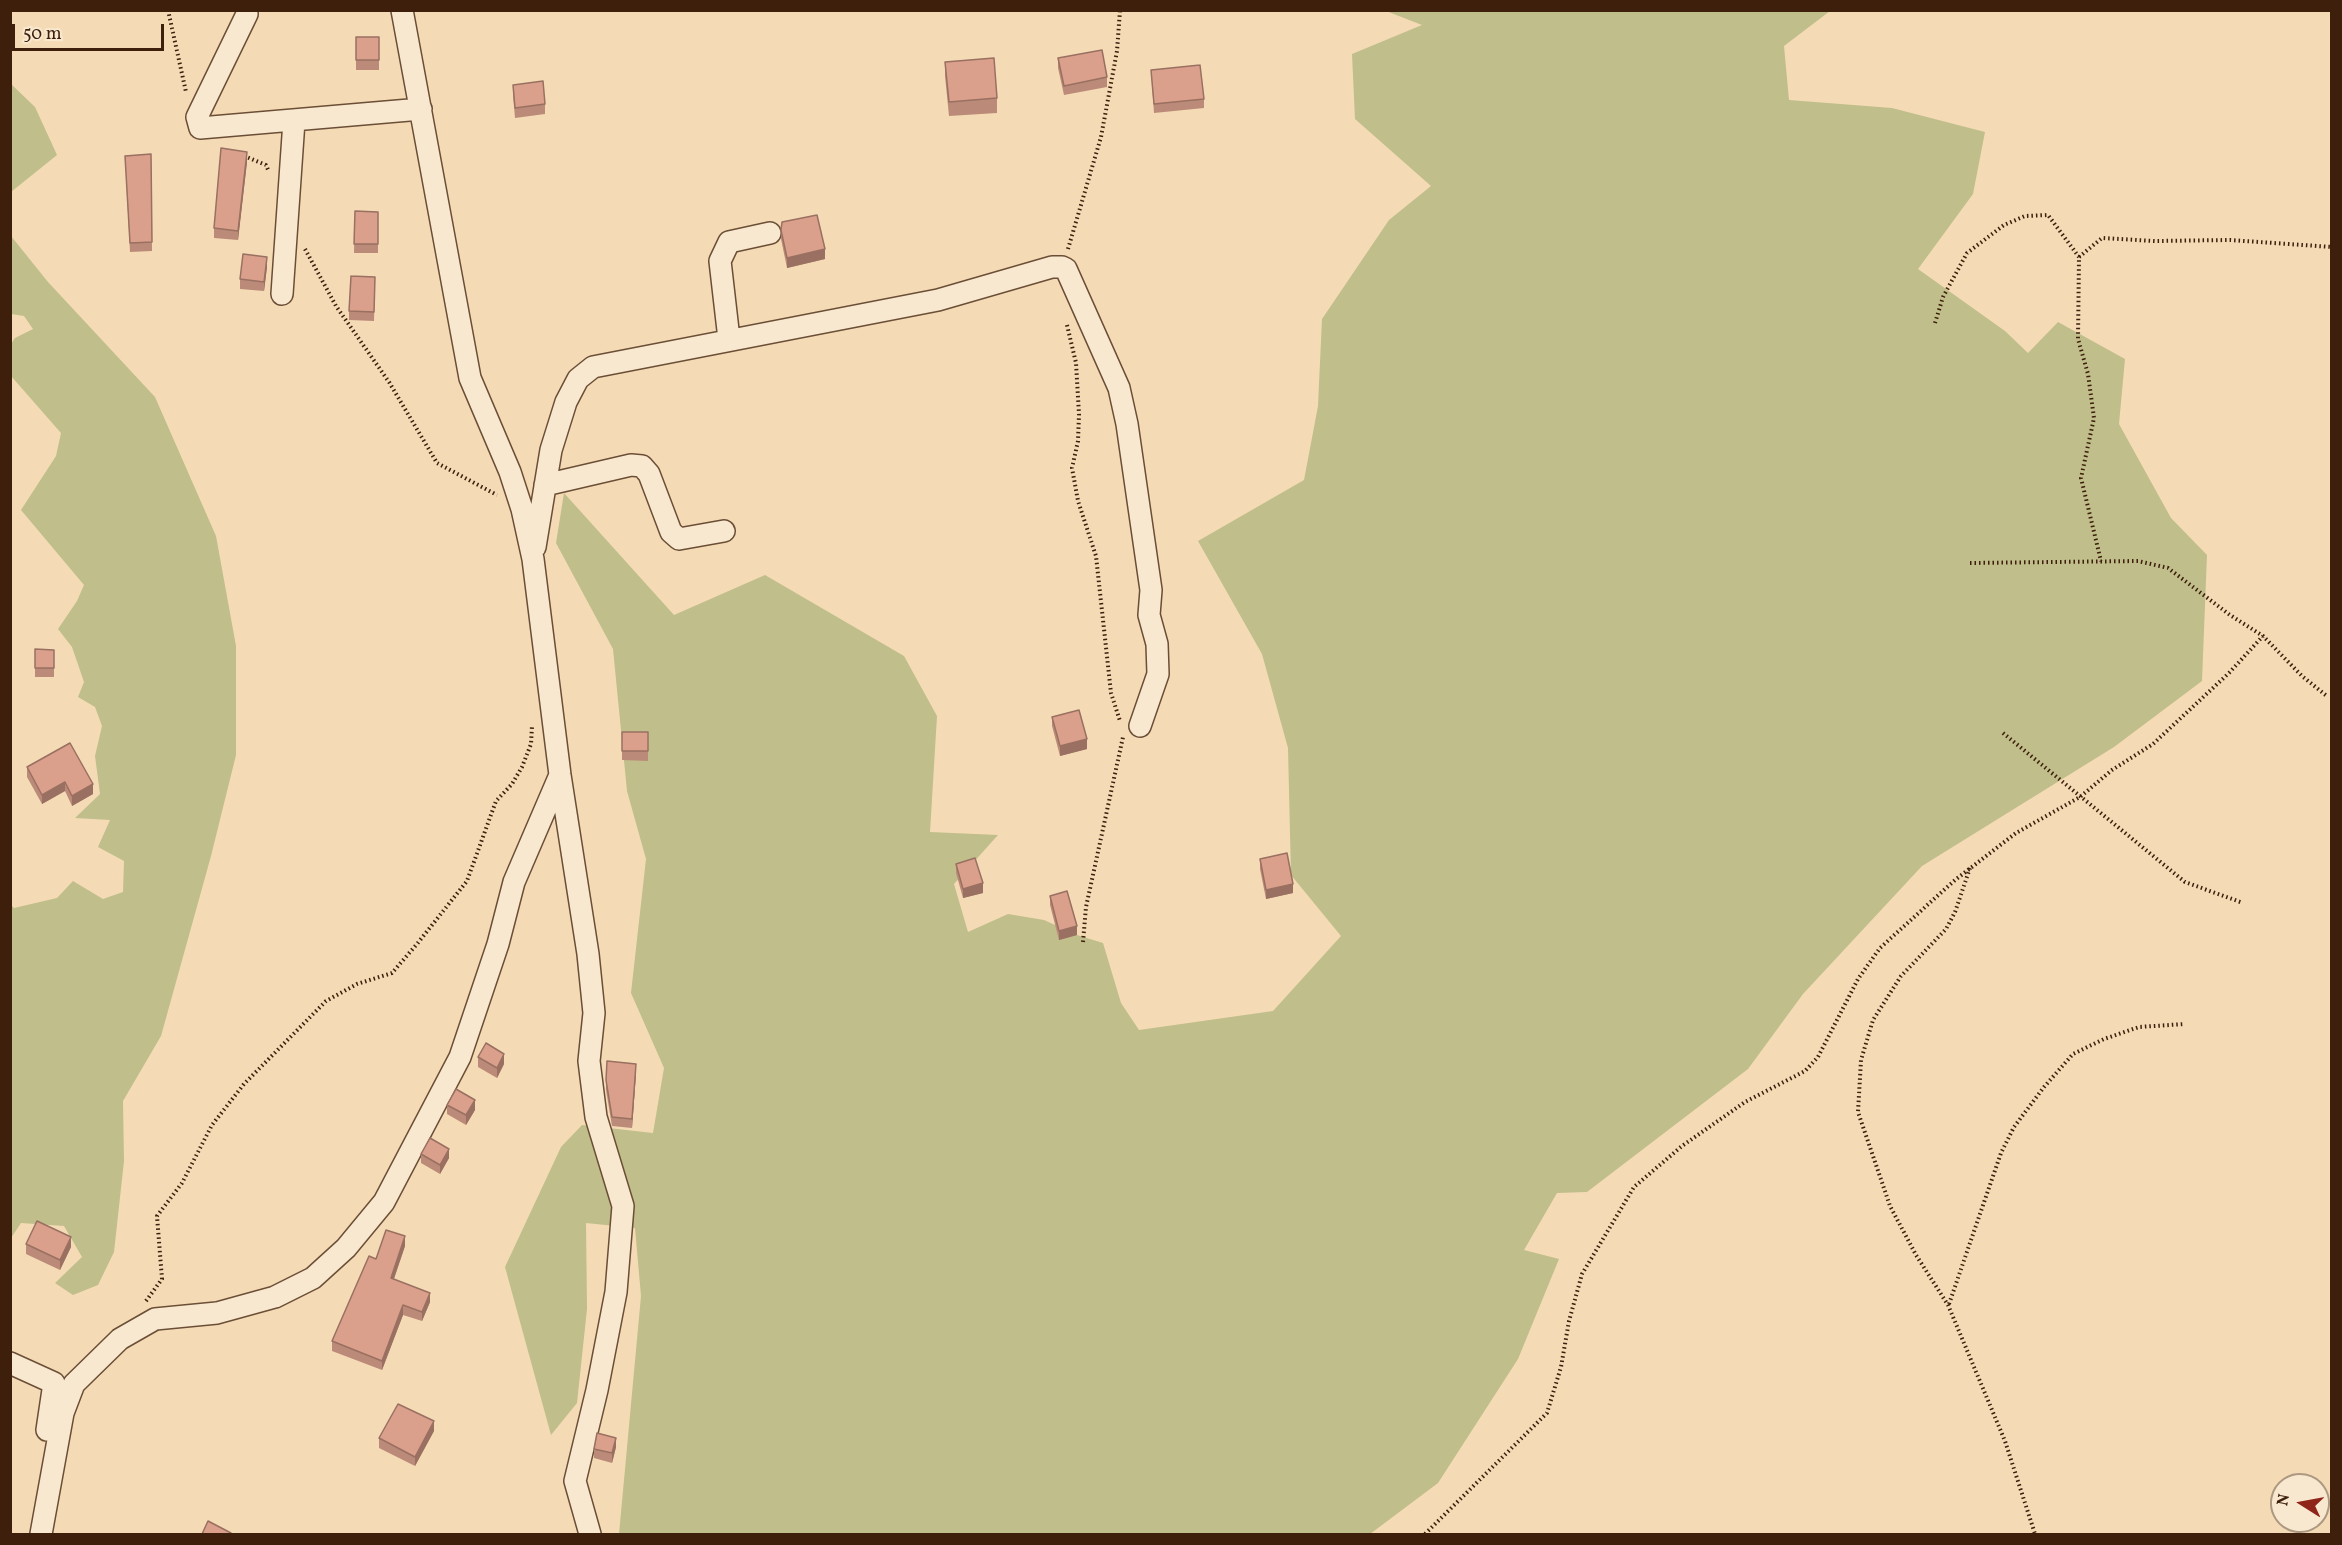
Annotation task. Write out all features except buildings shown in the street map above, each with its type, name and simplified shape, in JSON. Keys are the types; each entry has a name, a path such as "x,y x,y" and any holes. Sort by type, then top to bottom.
{"street":[{"path":"402,10 470,378 510,472 522,509 533,559 560,775 576,869 593,1002 589,1061 596,1116 623,1206 615,1292 597,1390 575,1481 590,1534"},
{"path":"246,14 197,117 200,128 211,129 421,109"},
{"path":"282,294 294,121"},
{"path":"729,339 720,261 729,242 770,233"},
{"path":"533,559 551,450 566,402 578,379 593,368 729,339 938,300 1052,267 1066,269 1119,388 1127,424 1151,590 1149,615 1158,654 1158,674 1128,728"},
{"path":"545,485 631,465 642,466 649,474 671,532 679,539 724,531"},
{"path":"41,1534 63,1413 74,1384 120,1339 155,1318 217,1313 275,1298 313,1278 345,1248 384,1202 460,1057 498,944 514,882 560,775"},
{"path":"10,1363 54,1383 33,1534"}],"path":[{"path":"168,10 186,100"},
{"path":"1066,269 1066,254 1101,137 1117,51 1120,10"},
{"path":"236,152 266,165 270,175"},
{"path":"1935,323 1943,297 1967,253 2004,225 2025,216 2048,215 2079,257 2078,339 2088,374 2094,418 2081,478 2101,561"},
{"path":"2079,257 2102,238 2155,241 2230,240 2331,247"},
{"path":"303,244 336,306 389,382 436,463 522,509"},
{"path":"1067,323 1076,363 1079,414 1078,441 1072,468 1078,501 1096,556 1111,693 1128,728 1086,907 1083,942"},
{"path":"1970,562 2139,561 2168,568 2230,615 2263,636 2302,676 2328,697"},
{"path":"1425,1534 1546,1413 1561,1367 1569,1321 1582,1274 1634,1187 1682,1146 1745,1102 1805,1071 1818,1057 1857,979 1880,948 1970,868 2016,833 2080,797 2160,737 2229,673 2263,636"},
{"path":"144,1304 162,1278 157,1216 182,1183 212,1125 244,1084 326,1001 357,984 392,973 417,944 466,881 496,801 512,784 522,767 531,744 532,717"},
{"path":"2003,733 2185,882 2243,903"},
{"path":"1970,868 1956,912 1946,929 1901,976 1874,1020 1861,1060 1858,1112 1890,1206 1916,1255 1948,1305 2005,1441 2035,1534"},
{"path":"1948,1305 2001,1153 2014,1127 2044,1087 2073,1054 2104,1039 2139,1027 2185,1024"}],"shaded area":[{"path":"1386,11 1830,11 1784,46 1789,100 1892,108 1985,132 1973,194 1918,269 2005,331 2028,353 2058,322 2125,359 2119,424 2171,518 2207,555 2202,681 2114,747 1922,866 1803,994 1748,1069 1587,1192 1557,1193 1524,1250 1559,1259 1518,1359 1438,1483 1370,1534 619,1534 641,1296 635,1228 586,1223 587,1309 577,1403 551,1435 505,1267 561,1147 582,1125 653,1133 664,1068 631,993 646,859 627,791 613,649 556,543 564,493 674,615 765,575 904,656 937,716 930,832 998,835 954,884 968,932 1008,914 1044,920 1077,935 1103,943 1121,1003 1139,1030 1273,1011 1341,936 1291,875 1288,748 1262,654 1198,541 1304,480 1318,406 1322,319 1389,220 1431,186 1355,119 1352,54 1422,25"},
{"path":"10,83 35,107 57,155 11,192"},
{"path":"11,236 48,282 155,397 216,536 236,646 236,755 211,856 161,1036 123,1101 124,1161 114,1252 98,1285 73,1295 55,1283 82,1257 64,1226 21,1223 11,1238 11,905 14,908 57,898 73,881 103,899 123,892 124,861 98,847 110,820 75,818 100,794 95,756 102,726 95,707 78,697 84,682 72,647 58,629 77,601 84,585 21,510 56,456 61,433 11,376 11,344 15,338 33,329 24,316 11,314"}]}
